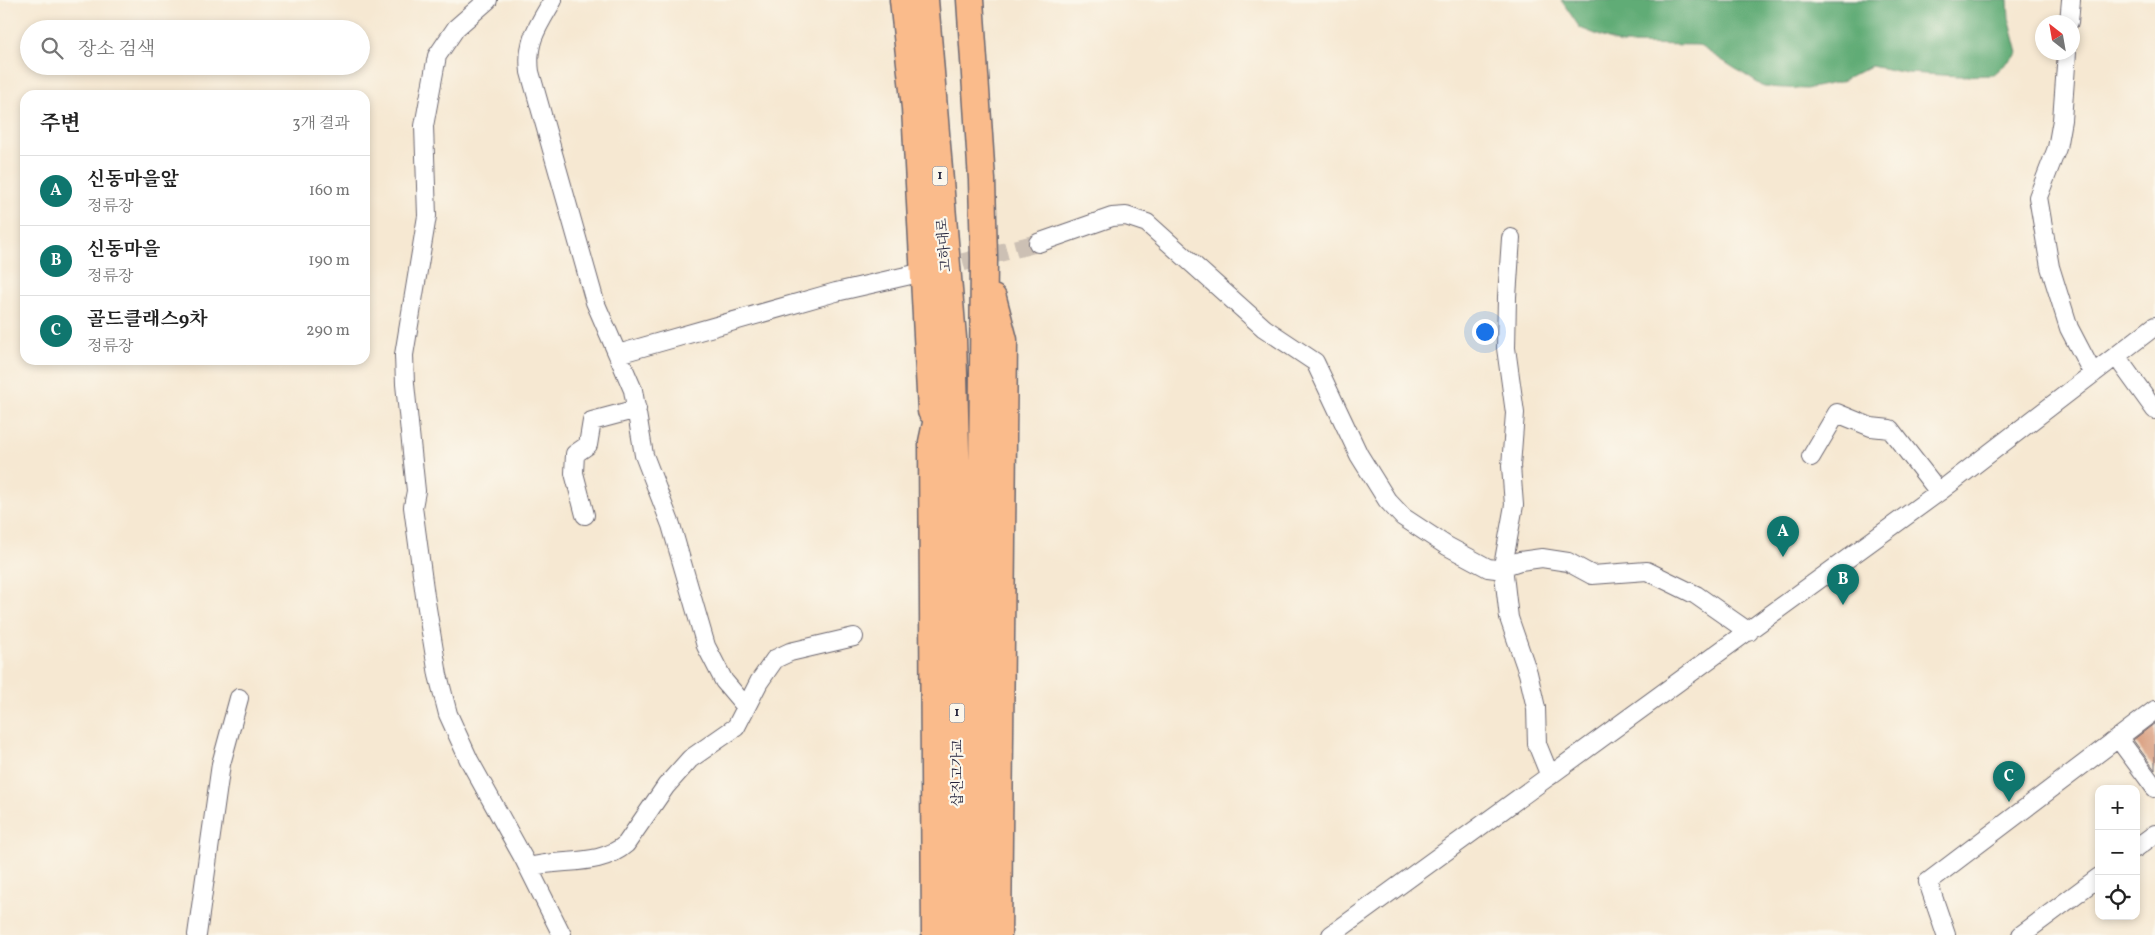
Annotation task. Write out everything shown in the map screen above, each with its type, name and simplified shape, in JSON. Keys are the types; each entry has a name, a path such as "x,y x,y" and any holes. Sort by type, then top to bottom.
{"highway":[{"path":"903,0 915,108 932,442 935,935"},
{"name":"고하대로","path":"925,0 953,338 970,490"},
{"name":"1","path":"970,0 982,180 984,258 970,490"},
{"path":"984,258 1004,340 998,935"},
{"path":"932,442 953,338"},
{"name":"삽진고가교","path":"958,935 970,490"},
{"name":"삽진고가교","path":"970,490 978,935"}],"street":[{"path":"488,0 456,28 437,56 424,126 426,216 404,355 404,384 416,491 413,507 438,675 448,714 469,760 529,868 562,935"},
{"path":"553,0 528,51 530,72 595,302 630,379 637,409 644,456 671,525 706,646 724,680 746,707"},
{"path":"2070,15 2071,0"},
{"path":"2066,60 2062,120 2057,148 2038,197 2050,267 2069,328 2092,374"},
{"path":"1038,243 1112,217 1126,216 1147,223 1264,328 1315,362 1359,455 1394,510 1447,546 1488,568 1542,558 1568,562 1592,575 1647,571 1696,595 1749,632"},
{"path":"1512,238 1507,298 1506,348 1515,414 1511,466 1514,505 1502,566 1510,618 1528,673 1536,708 1537,744 1550,776"},
{"path":"618,354 836,292 915,274"},
{"path":"1331,935 1939,492 2155,326"},
{"path":"2116,356 2155,410"},
{"path":"585,516 574,474 575,454 588,445 592,421 637,409"},
{"path":"1811,457 1837,413 1871,427 1890,429 1939,492"},
{"path":"529,868 550,862 592,860 613,854 620,849 680,769 690,759 736,727 759,682 775,659 790,652 854,637"},
{"path":"197,935 221,764 239,698"},
{"path":"1946,935 1928,882 2155,710"},
{"path":"2118,738 2155,788"},
{"path":"2140,845 2155,834"},
{"path":"2021,935 2095,880"}],"green space":[{"path":"1561,0 2008,0 2009,18 2018,53 1993,75 1959,76 1907,73 1871,66 1840,82 1806,89 1764,87 1698,45 1621,44 1580,28"}],"building":[{"path":"2155,723 2155,770 2133,740"}],"tunnel":[{"path":"937,269 1038,243"}],"place":[{"name":"신동마을앞","path":"1783,557"},
{"name":"신동마을","path":"1843,605"},
{"name":"골드클래스9차","path":"2009,802"}]}
